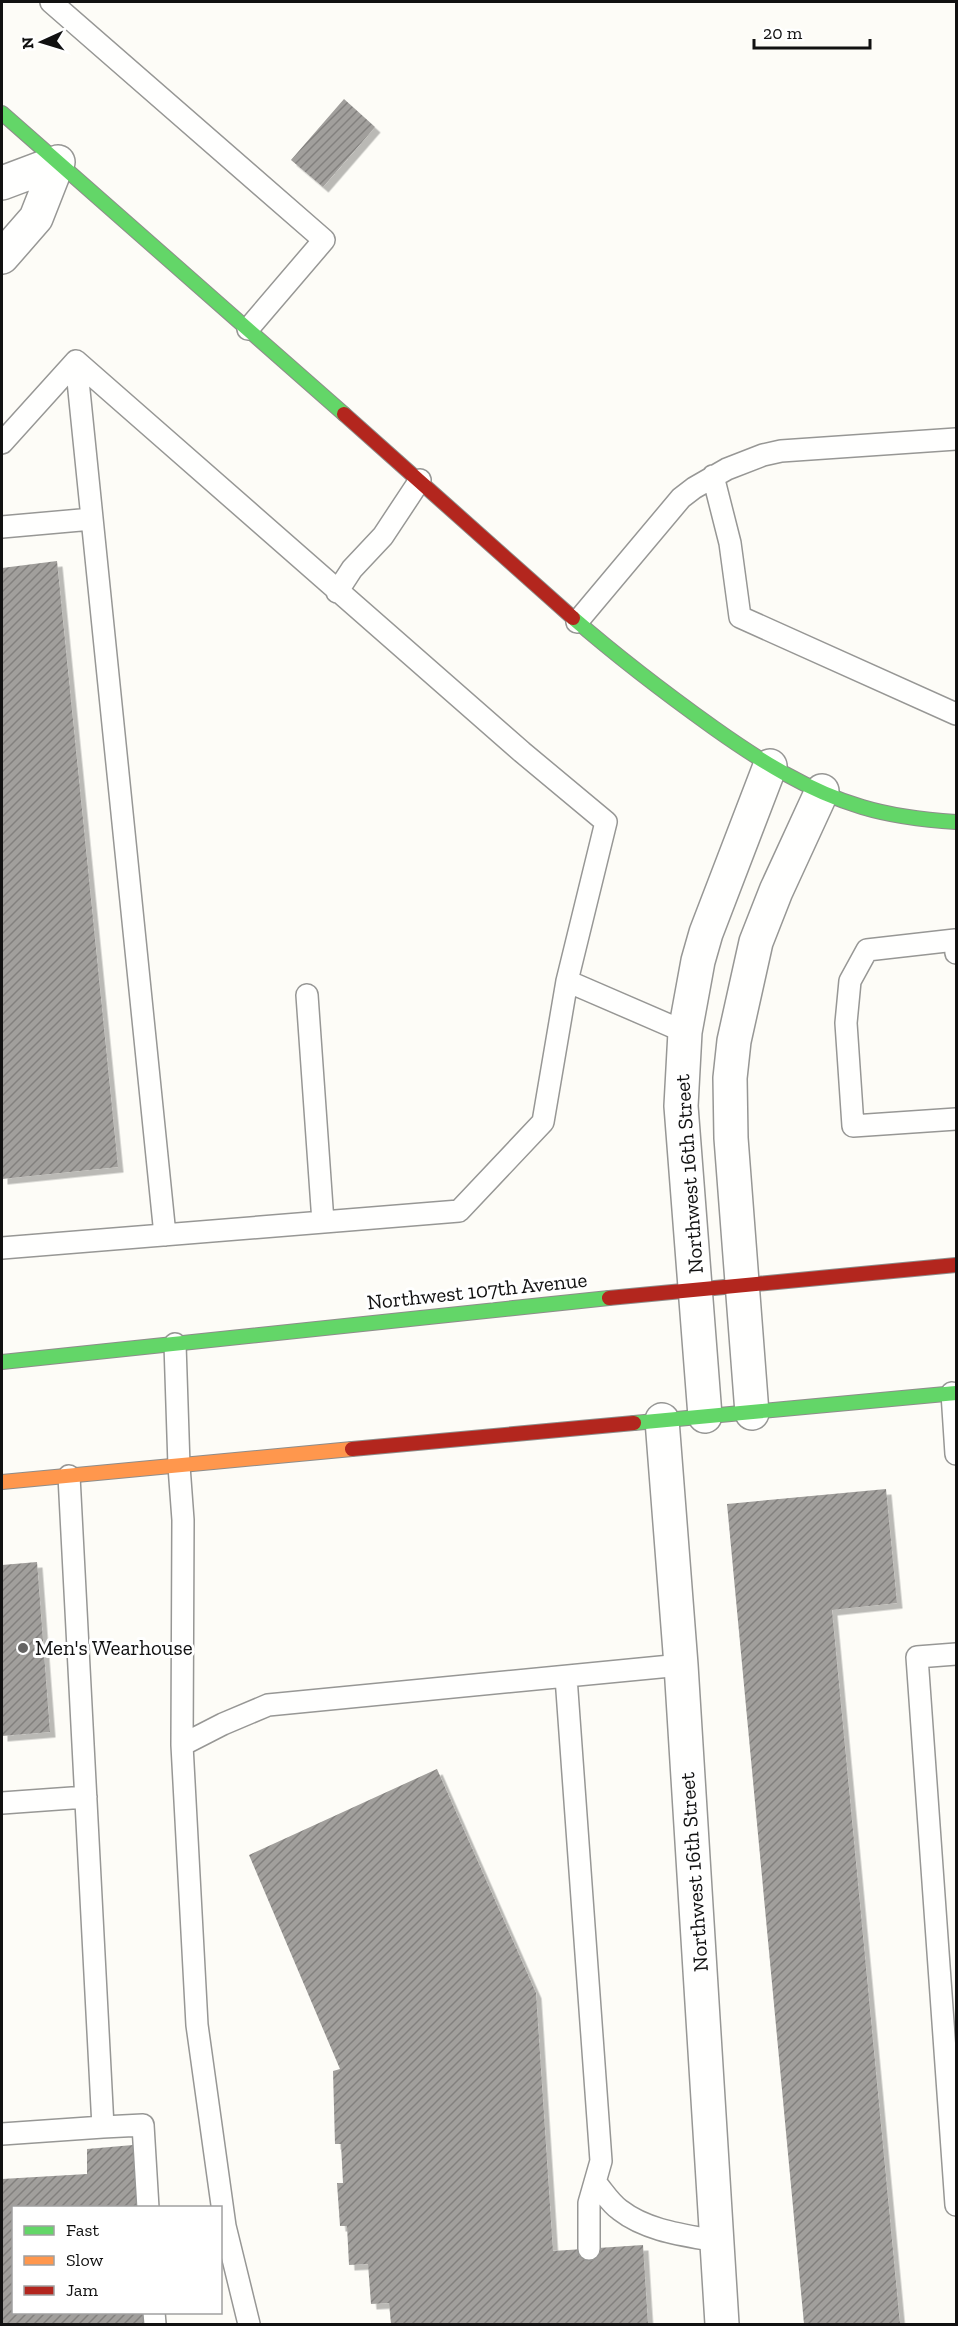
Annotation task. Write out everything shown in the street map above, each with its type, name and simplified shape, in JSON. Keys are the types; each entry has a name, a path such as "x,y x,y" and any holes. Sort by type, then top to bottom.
{"main road":[{"path":"2,113 420,480 577,622 655,686 770,766 822,791 858,806 880,812 957,822"},
{"name":"Northwest 107th Avenue","path":"2,1362 957,1264"},
{"path":"2,1482 954,1393"}],"street":[{"path":"2,183 58,162"},
{"path":"2,257 36,218 58,162"},
{"name":"Northwest 16th Street","path":"705,1416 681,1106 685,1032 690,997 706,933 770,766"},
{"path":"752,1413 730,1118 730,1078 734,1041 756,942 776,891 822,791"},
{"name":"Northwest 16th Street","path":"662,1420 681,1665 722,2325"}],"lane":[{"path":"51,2 324,240 248,328"},
{"path":"2,443 76,361"},
{"path":"76,361 165,1235"},
{"path":"2,1248 459,1211 543,1122 567,981 606,822 337,592 76,361"},
{"path":"577,622 681,498 713,476 763,455 781,451 957,440"},
{"path":"713,476 730,543 740,617 957,714"},
{"path":"337,592 352,569 383,536 420,480"},
{"path":"2,527 92,519"},
{"path":"957,953 955,940 867,950 850,981 846,1023 853,1126 957,1119"},
{"path":"567,981 685,1032"},
{"path":"307,995 323,1222"},
{"path":"175,1344 183,1520 182,1745 197,2025 225,2226 249,2325"},
{"path":"954,1393 957,1454"},
{"path":"69,1476 103,2127"},
{"path":"957,1654 916,1658 957,2205"},
{"path":"182,1745 268,1705 681,1665"},
{"path":"566,1677 601,2161 589,2203 589,2249"},
{"path":"2,1803 86,1797"},
{"path":"2,2134 143,2125 148,2206"},
{"path":"595,2182 619,2209 640,2222 675,2234 717,2241"}],"building":[{"path":"344,99 375,127 323,187 291,160"},
{"path":"57,561 118,1167 2,1179 2,568"},
{"path":"886,1489 897,1603 832,1610 900,2324 804,2324 727,1504"},
{"name":"Men's Wearhouse","path":"37,1562 50,1732 2,1736 2,1565"},
{"path":"437,1769 536,1993 553,2251 643,2245 648,2324 391,2324 389,2303 371,2304 368,2264 349,2265 347,2226 340,2226 337,2183 343,2183 341,2144 335,2144 333,2071 340,2069 249,1855"},
{"path":"133,2145 138,2206 12,2206 12,2314 146,2314 147,2324 2,2324 2,2179 87,2174 87,2149"}],"traffic: fast":[{"path":"2,113 344,414"},
{"path":"573,618 678,702 731,740 785,774 822,792 862,807 908,817 956,822"},
{"path":"2,1362 609,1298"},
{"path":"634,1423 956,1393"}],"traffic: slow":[{"path":"2,1482 352,1449"}],"traffic: jam":[{"path":"344,414 573,618"},
{"path":"609,1298 956,1265"},
{"path":"352,1449 634,1423"}],"place":[{"name":"Men's Wearhouse","path":"23,1648"}]}
